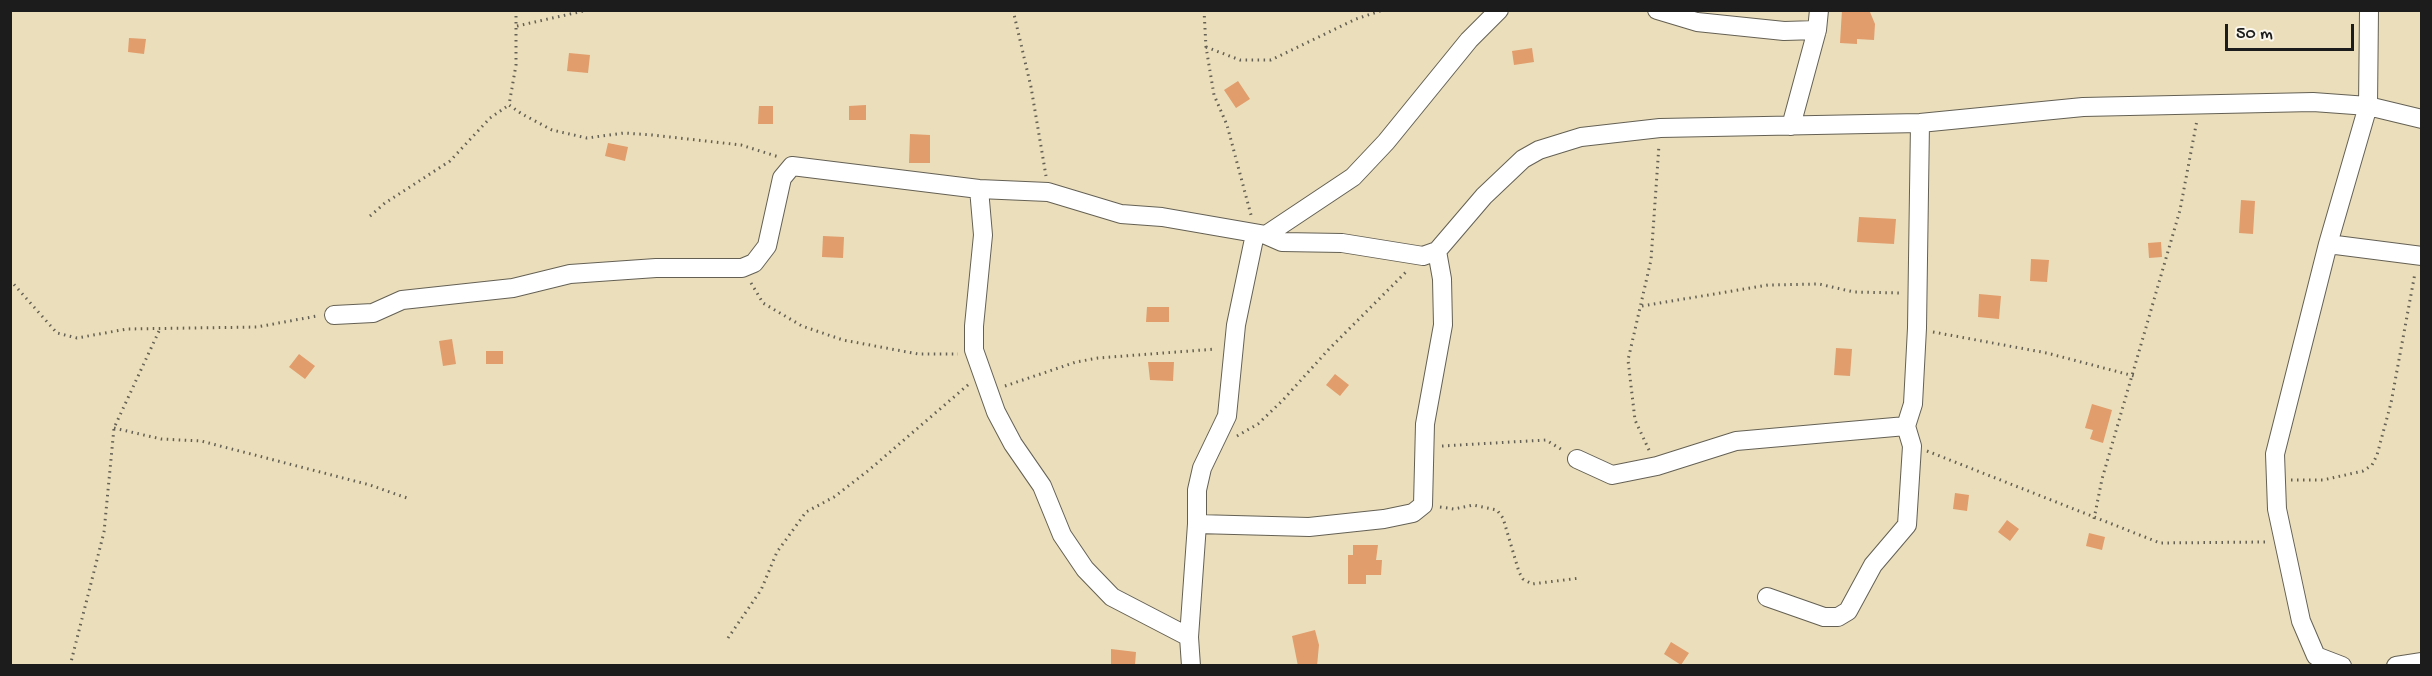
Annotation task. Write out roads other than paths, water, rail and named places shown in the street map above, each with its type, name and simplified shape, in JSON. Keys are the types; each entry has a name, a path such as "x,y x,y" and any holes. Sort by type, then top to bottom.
{"street":[{"path":"1191,666 1190,637 1197,490 1202,468 1227,416 1235,343 1260,235 1353,177 1386,142 1468,40 1499,10"},
{"path":"1657,10 1697,22 1784,31 1817,30"},
{"path":"1791,126 1817,30 1819,10"},
{"path":"2342,666 2316,656 2309,645 2301,621 2286,541 2277,509 2274,480 2275,454 2328,243 2368,106 2369,10"},
{"path":"1430,253 1523,159 1539,150 1581,137 1660,128 1920,123 2083,107 2313,102 2368,106 2421,119"},
{"path":"1767,597 1824,617 1838,617 1848,611 1873,565 1907,525 1912,446 1906,426 1913,404 1917,328 1920,123"},
{"path":"334,315 373,313 402,300 513,288 570,274 656,267 742,268 754,263 767,246 783,178 792,166 979,189 1048,192 1121,214 1162,217 1260,235 1282,242 1342,243 1430,253"},
{"path":"979,189 983,235 974,326 974,350 996,412 1013,444 1042,486 1062,535 1085,569 1112,597 1190,637"},
{"path":"2328,243 2420,255"},
{"path":"1197,524 1309,527 1384,519 1413,513 1423,505 1425,424 1443,326 1442,279 1430,253"},
{"path":"1577,459 1612,475 1657,466 1736,441 1906,426"},
{"path":"2396,666 2421,662"}]}
